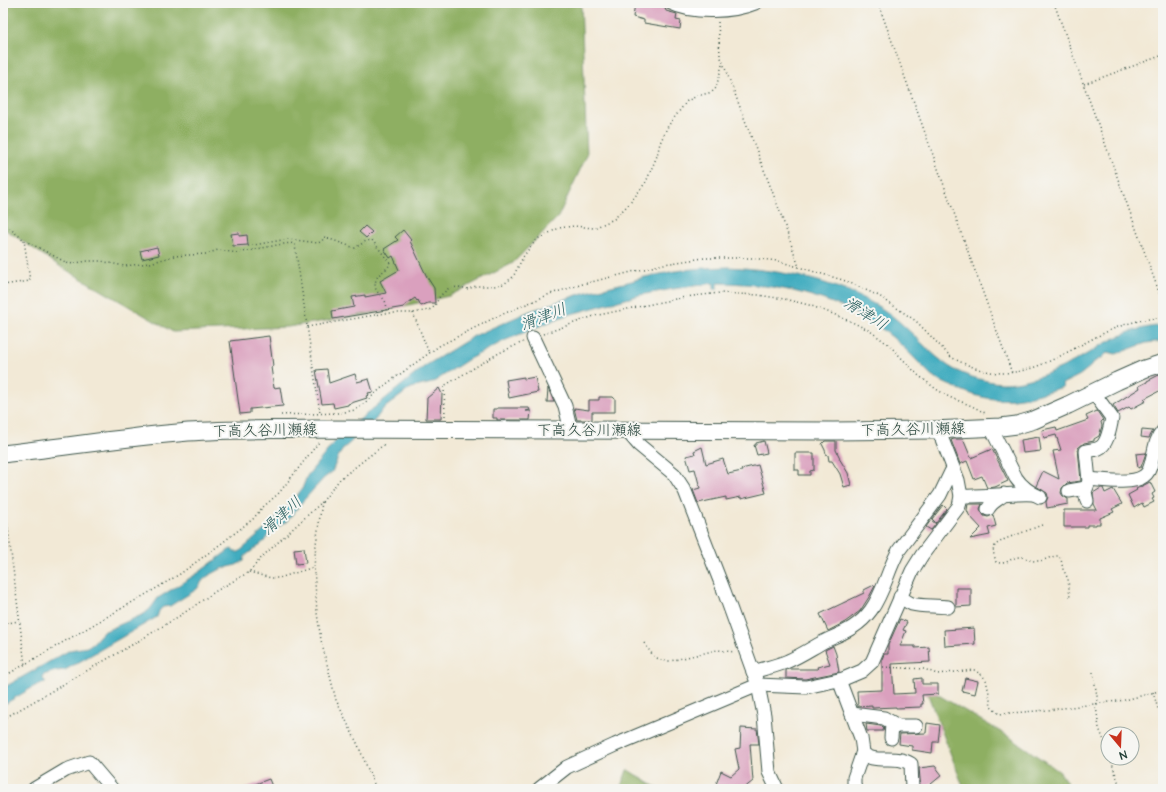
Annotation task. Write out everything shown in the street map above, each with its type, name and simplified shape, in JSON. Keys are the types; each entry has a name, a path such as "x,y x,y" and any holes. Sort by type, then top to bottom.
{"main road":[{"name":"下高久谷川瀬線","path":"3,454 130,437 318,421 332,429 395,430 938,430 991,428 1017,425 1034,420 1144,369 1163,363"}],"street":[{"path":"671,3 680,8 718,11 739,5 755,3"},
{"path":"534,338 565,406 571,431"},
{"path":"1087,490 1086,451 1099,448 1103,445 1110,430 1112,418 1093,392"},
{"path":"961,496 1004,494 1037,495 1021,485 1016,478 991,428"},
{"path":"539,789 568,767 615,745 758,685 806,687 839,680 862,671 869,665 872,662 912,571 922,555 959,506 961,496 958,480 938,430"},
{"path":"627,431 639,445 674,474 685,491 724,591 758,685 764,714 769,772 777,789"},
{"path":"1070,491 1087,490 1137,480 1144,477 1151,465 1155,442 1163,431"},
{"path":"753,672 788,661 843,634 852,629 871,611 882,593 894,557 940,495 951,472 954,469"},
{"path":"988,509 995,500 1004,494"},
{"path":"900,597 910,603 948,607"},
{"path":"839,680 860,738 862,754 854,778 854,787 856,789"},
{"path":"852,714 884,718 892,724 898,726 916,726"},
{"path":"891,738 892,724"},
{"path":"862,754 871,758 889,758 901,760 911,764 912,789"},
{"path":"34,789 66,770 89,762 112,789"}],"path":[{"path":"878,3 1012,373"},
{"path":"1054,3 1163,303"},
{"path":"718,11 718,48 723,64 779,209 799,267"},
{"path":"1083,85 1163,56"},
{"path":"307,327 386,312 413,313 429,310 434,307 440,296 449,288 455,286 468,289 476,286 494,286 507,282 513,277 523,257 531,246 547,233 565,227 594,228 618,216 646,182 655,161 660,143 668,126 687,101 712,92 716,88 723,64"},
{"path":"3,223 24,240 69,264 88,261 101,261 124,266 150,264 174,256 206,254 218,250 238,253 291,243 295,244 307,327 318,421"},
{"path":"248,246 288,239 318,242 322,241 324,237 355,248 366,241 372,240 390,263 386,270 378,275 375,282 376,291 386,302 386,312"},
{"path":"3,285 30,281 24,240"},
{"path":"275,416 318,421 339,413 355,410 385,385 439,346 496,317 550,294 582,284 664,264 704,258 751,258 778,262 846,281 879,296 916,321 951,357 978,370 991,373 1012,373 1036,366 1054,360 1111,330 1126,324 1163,317"},
{"path":"446,430 444,386 492,357 534,338 594,316 685,297 720,293 758,295 784,299 809,305 852,322 870,331 890,345 918,375 936,390 972,406 991,417 993,421 991,428"},
{"path":"413,313 429,353"},
{"path":"3,677 180,574 222,543 253,519 262,508 279,493 321,440 332,429"},
{"path":"3,719 137,642 216,591 249,572 263,556 322,502 340,479 392,439 395,430"},
{"path":"3,488 24,665"},
{"path":"322,502 314,567 317,613 321,640 336,700 358,745 376,789"},
{"path":"1042,525 999,542 994,548 996,562 1004,563 1018,557 1037,561 1059,556 1068,579 1070,598"},
{"path":"249,572 271,578 279,578 314,567"},
{"path":"3,624 19,621"},
{"path":"644,643 652,654 664,661 670,661 717,650 746,653"},
{"path":"869,665 924,669 937,674 974,670 982,675 986,680 991,708 999,714 1048,710 1125,700 1163,690"},
{"path":"1093,672 1098,702 1096,706 1100,731"},
{"path":"1153,692 1158,709 1163,712"},
{"path":"1113,766 1118,781 1123,789"}],"green space":[{"path":"3,3 581,3 587,155 558,217 513,263 449,296 368,314 288,327 173,332 58,265 3,228"},
{"path":"925,687 1011,738 1060,772 1071,789 964,789"},
{"path":"628,770 659,789 620,789"}],"water":[{"name":"滑津川","path":"728,267 748,268 788,274 807,278 845,290 863,298 890,314 949,366 971,377 995,382 1002,383 1022,381 1052,372 1071,363 1116,337 1147,327 1163,325 1163,341 1146,343 1116,354 1108,352 1080,375 1062,384 1063,387 1021,398 996,399 969,393 948,385 930,374 900,344 866,319 831,302 794,291 736,283 717,283 717,289 714,289 714,283 640,295 564,316 506,340 469,359 432,383 411,388 383,409 375,420 344,448 339,455 332,472 324,478 287,521 280,526 272,527 266,540 245,556 244,561 221,569 208,576 203,580 197,589 170,606 163,607 159,611 157,617 65,670 43,675 43,679 46,682 35,686 3,705 3,688 70,650 87,647 103,632 144,614 150,609 158,598 198,573 229,550 232,549 234,552 239,552 291,503 302,489 307,476 336,440 425,366 474,336 530,311 583,293 644,277 674,271"}],"building":[{"path":"635,3 651,3 664,6 666,11 677,14 676,20 681,21 680,29 644,23 644,20 633,17"},
{"path":"365,226 372,232 366,238 359,232"},
{"path":"403,230 411,240 410,241 427,277 434,288 435,303 428,303 421,306 415,298 404,307 333,319 332,311 354,307 352,297 365,295 365,297 386,293 380,281 399,270 393,256 390,258 384,249 398,240 395,237"},
{"path":"239,233 239,236 247,235 248,245 233,246 231,234"},
{"path":"157,247 159,255 142,259 140,251"},
{"path":"269,336 274,388 280,387 283,406 250,409 250,413 240,414 230,341"},
{"path":"327,369 329,383 355,374 357,382 369,379 373,392 368,393 369,395 366,396 367,398 348,405 334,408 333,403 322,404 316,370"},
{"path":"1163,373 1163,389 1144,399 1146,401 1131,409 1129,407 1118,413 1113,405 1140,388 1139,386"},
{"path":"524,377 524,379 535,377 538,392 509,398 506,380"},
{"path":"439,388 442,394 441,419 426,419 427,398"},
{"path":"548,388 554,402 547,402"},
{"path":"599,397 613,397 615,399 615,412 592,412 592,420 577,420 574,408 589,410 589,400 599,400"},
{"path":"529,408 530,410 526,411 531,411 530,420 497,420 497,418 493,418 493,409"},
{"path":"1097,411 1103,420 1101,422 1102,426 1099,436 1094,439 1094,441 1084,443 1078,448 1081,481 1067,483 1062,488 1061,493 1068,499 1068,504 1047,508 1047,493 1036,486 1043,471 1059,479 1053,451 1061,450 1056,435 1044,438 1042,430 1056,427 1057,431 1088,420 1086,416"},
{"path":"1142,430 1153,431 1149,438 1141,437"},
{"path":"1039,437 1041,451 1023,453 1021,440"},
{"path":"963,439 971,458 992,449 1008,481 995,487 987,488 982,476 974,479 967,461 960,464 951,440"},
{"path":"764,441 767,453 757,455 754,445"},
{"path":"825,441 836,441 836,450 848,473 851,485 844,487 840,474 832,461 829,461 828,455 826,454 822,444"},
{"path":"702,447 706,464 723,459 728,474 758,465 766,493 741,499 741,497 726,500 726,497 698,503 693,490 700,488 695,469 690,470 686,456 695,454 694,451"},
{"path":"795,453 814,453 814,470 810,471 810,475 799,475 799,470 795,470"},
{"path":"1146,453 1141,467 1138,468 1136,454"},
{"path":"1150,482 1155,492 1152,494 1154,498 1152,499 1154,502 1144,507 1142,503 1134,508 1128,495"},
{"path":"1103,488 1105,493 1113,489 1122,504 1112,509 1114,512 1100,518 1100,524 1087,525 1087,527 1064,527 1064,510 1097,510 1094,504 1093,493"},
{"path":"968,504 982,504 980,509 984,516 988,517 993,515 996,526 988,528 990,535 970,539 981,528 969,515 967,510"},
{"path":"943,505 947,509 936,523 932,519"},
{"path":"931,520 936,524 931,530 926,527"},
{"path":"304,548 306,563 296,564 294,549"},
{"path":"874,585 875,586 860,611 845,622 828,631 820,614 864,593 864,590"},
{"path":"956,588 971,588 971,606 956,607"},
{"path":"900,619 907,622 903,630 906,631 900,646 915,646 915,648 929,647 930,662 892,664 894,694 915,693 914,679 922,678 922,684 938,684 938,694 922,695 923,704 921,704 921,707 858,707 857,691 882,690 882,659 884,654 888,654 888,645"},
{"path":"974,628 975,644 945,646 944,630"},
{"path":"833,646 839,672 805,679 786,678 786,670 789,669 818,669 817,667 830,664 825,650"},
{"path":"965,678 978,681 975,694 962,691"},
{"path":"927,723 940,725 938,742 933,742 932,753 912,750 912,746 899,744 900,734 926,733"},
{"path":"866,724 884,727 883,731 867,731"},
{"path":"741,728 757,729 759,744 750,744 753,781 743,789 719,789 715,787 721,771 731,776 739,769 735,749 740,748"},
{"path":"935,766 942,775 925,789 921,789 919,768"},
{"path":"269,779 273,789 245,789 245,788"}]}
